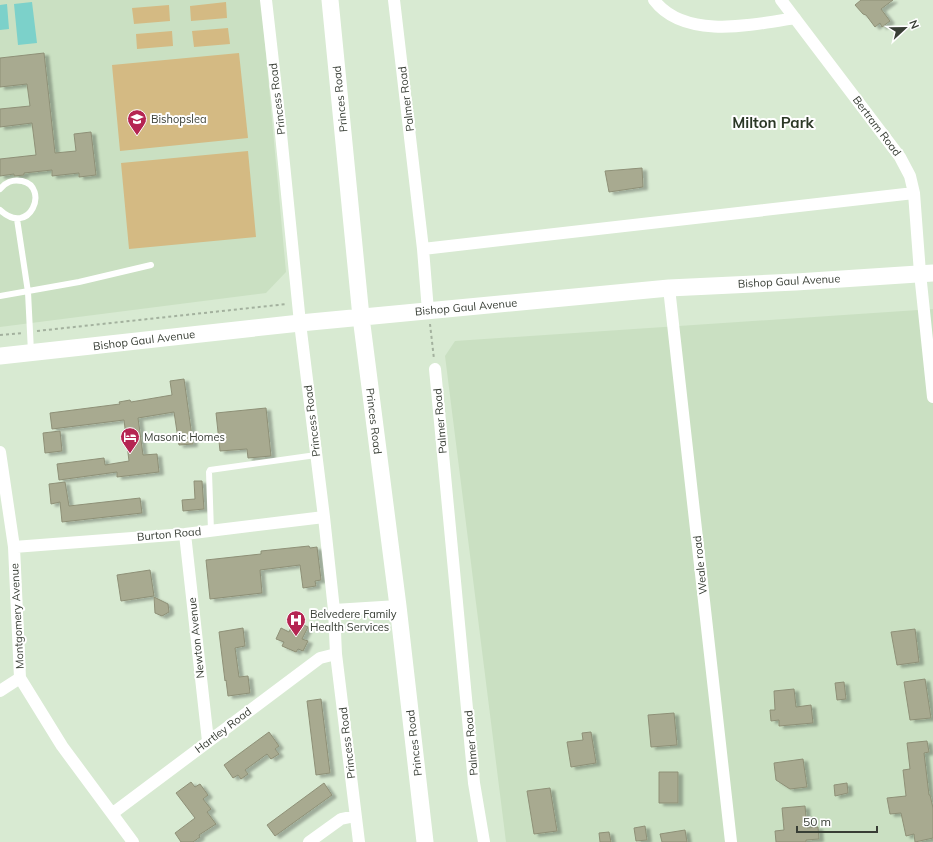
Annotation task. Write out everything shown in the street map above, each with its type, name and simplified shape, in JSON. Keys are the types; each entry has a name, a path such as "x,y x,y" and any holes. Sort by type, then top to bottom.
{"main road":[{"name":"Princes Road","path":"330,0 361,317 398,606 425,842"},
{"name":"Bishop Gaul Avenue","path":"0,356 300,322 669,288 796,282 926,273"}],"street":[{"name":"Princess Road","path":"266,0 300,322 334,610 336,654 359,842"},
{"name":"Palmer Road","path":"394,0 424,249 428,311"},
{"path":"654,0 658,6 677,19 702,26 755,24 794,18"},
{"name":"Bertram Road","path":"781,0 900,157 910,176 926,273 933,397"},
{"path":"424,249 914,193"},
{"name":"Weale road","path":"669,288 731,842"},
{"name":"Palmer Road","path":"436,369 474,783 484,842"},
{"name":"Montgomery Avenue","path":"0,452 14,547 20,678 62,746 133,842"},
{"name":"Burton Road","path":"14,547 185,534 324,517"},
{"name":"Newton Avenue","path":"185,534 208,741"},
{"path":"334,610 398,606"},
{"name":"Hartley Road","path":"113,813 320,658 336,654"},
{"path":"0,691 20,678"},
{"path":"309,842 341,820 355,816"}],"lane":[{"path":"0,189 6,182 16,180 26,182 33,188 36,198 34,208 27,216 17,219 8,217 0,210"},
{"path":"17,219 28,292 31,352"},
{"path":"0,296 79,282 151,265"},
{"path":"211,531 210,470 316,455"}],"path":[{"path":"0,335 298,303"},
{"path":"428,311 436,369"}],"shaded area":[{"name":"Bishopslea","path":"0,0 261,0 286,272 266,293 0,327"},
{"path":"226,2 227,18 191,21 190,6"},
{"path":"169,5 170,21 134,24 132,8"},
{"path":"228,28 230,44 194,47 192,31"},
{"path":"172,31 173,46 137,49 136,34"},
{"path":"239,53 248,138 120,151 112,65"},
{"path":"248,151 256,237 129,249 121,163"},
{"path":"933,309 933,842 506,842 445,356 455,341"}],"water":[{"path":"32,2 37,43 18,45 14,4"},
{"path":"7,4 9,29 0,30 0,5"}],"building":[{"path":"861,0 893,0 881,9 890,21 882,27 880,23 875,27 866,15 863,14 855,5"},
{"path":"44,53 55,153 76,151 74,134 91,132 96,175 79,177 79,173 52,176 52,170 24,173 24,175 14,176 14,174 0,176 0,159 36,155 32,123 0,127 0,109 30,106 27,84 0,87 0,58"},
{"path":"642,168 643,187 609,192 605,171"},
{"path":"184,379 193,444 179,445 174,412 138,418 143,455 157,454 159,472 117,477 117,472 59,480 57,464 104,458 105,465 129,461 124,420 52,429 50,413 120,404 119,402 130,400 131,402 172,395 170,381"},
{"path":"266,408 271,456 248,458 247,449 220,451 216,413"},
{"path":"60,431 62,451 45,453 43,433"},
{"path":"194,481 202,481 204,509 183,511 182,500 195,499"},
{"path":"65,482 69,506 140,498 142,513 62,522 60,502 51,504 49,484"},
{"path":"309,546 310,548 317,547 321,580 315,581 316,586 303,588 300,565 260,570 262,593 210,599 206,560 261,554 261,551"},
{"path":"150,570 154,596 121,601 117,575"},
{"path":"154,597 168,604 169,612 162,616 155,613"},
{"path":"294,621 308,627 302,639 308,641 303,651 298,649 296,652 282,646 284,642 276,639 281,628 289,632"},
{"path":"243,628 245,646 235,648 239,677 248,676 250,693 228,696 219,632"},
{"path":"915,629 919,662 897,665 891,632"},
{"path":"925,679 931,718 910,720 904,682"},
{"path":"844,682 846,699 837,700 835,683"},
{"path":"794,689 796,707 811,705 813,723 779,726 779,720 771,721 770,710 775,710 774,691"},
{"path":"321,699 330,773 316,775 307,701"},
{"path":"674,713 677,745 651,747 648,715"},
{"path":"269,732 279,746 275,749 279,754 271,759 267,754 245,770 248,774 241,779 238,775 233,778 224,765"},
{"path":"591,732 596,763 571,767 567,742 583,740 582,733"},
{"path":"927,741 929,752 924,753 929,795 933,808 933,838 915,842 914,834 906,836 901,813 890,814 887,798 906,796 903,770 910,769 907,743"},
{"path":"803,759 807,787 790,789 776,780 774,763"},
{"path":"659,772 678,772 678,803 659,803"},
{"path":"191,782 195,787 200,784 208,795 203,799 211,809 207,812 216,824 199,835 200,837 193,842 181,842 175,833 195,818 176,793"},
{"path":"324,783 332,795 275,836 267,825"},
{"path":"847,783 848,793 835,796 834,785"},
{"path":"550,788 557,831 534,834 527,791"},
{"path":"805,806 807,828 818,827 819,839 806,840 806,842 776,842 775,831 784,830 782,808"},
{"path":"645,826 647,840 636,841 634,828"},
{"path":"685,830 687,842 662,842 660,834"},
{"path":"609,832 611,842 600,842 599,833"}],"place":[{"name":"Bishopslea","path":"137,136"},
{"name":"Masonic Homes","path":"130,454"},
{"name":"Belvedere Family Health Services","path":"296,637"}],"district":[{"name":"Milton Park","path":"773,122"}]}
